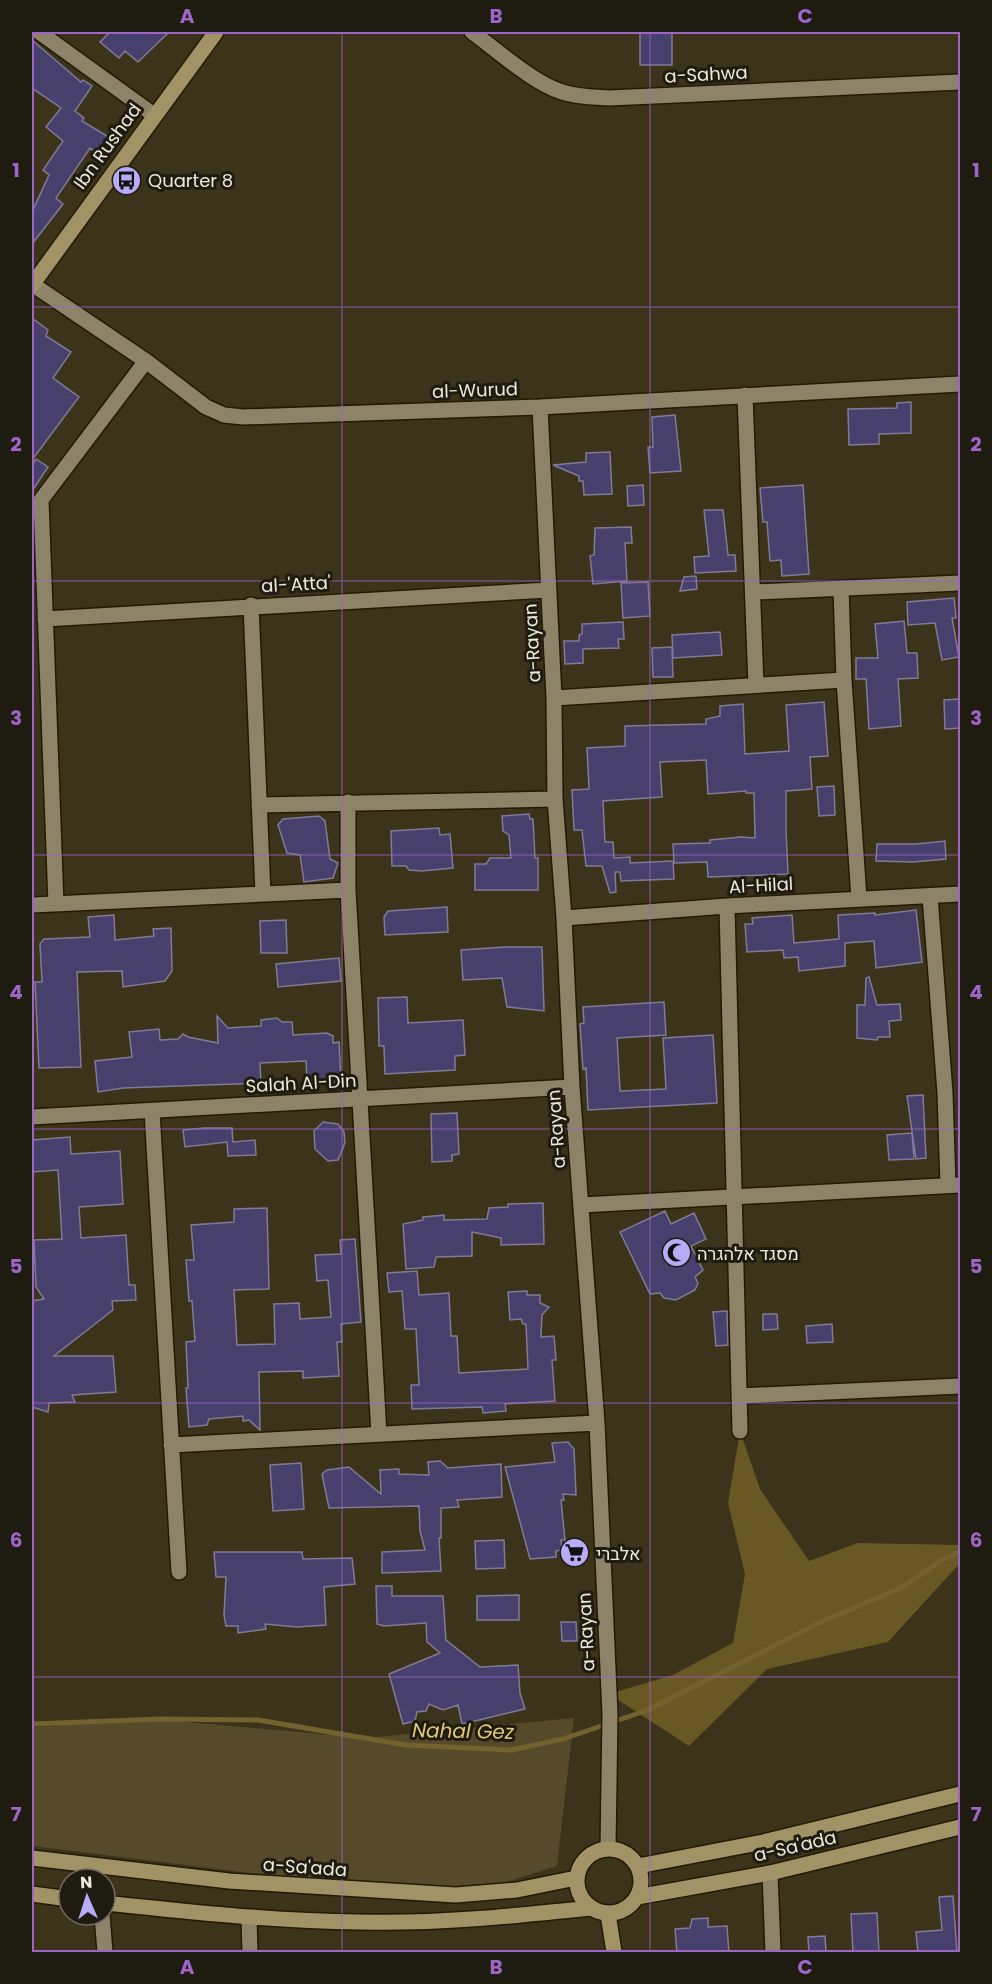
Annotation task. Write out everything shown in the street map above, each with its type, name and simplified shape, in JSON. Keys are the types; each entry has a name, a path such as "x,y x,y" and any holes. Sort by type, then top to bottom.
{"street":[{"path":"39,32 154,115"},
{"name":"Ibn Rushad","path":"32,284 216,32"},
{"name":"a-Sahwa","path":"472,32 539,80 561,92 584,97 960,82"},
{"name":"al-Wurud","path":"32,284 146,361 206,406 224,415 243,417 540,407 960,384"},
{"path":"56,904 41,500 146,361"},
{"path":"745,395 756,685"},
{"name":"a-Rayan","path":"540,407 554,698 555,799 564,918 572,1087 597,1423 610,1714 608,1848"},
{"path":"754,591 960,583"},
{"path":"841,588 844,680 859,898"},
{"name":"al-'Atta'","path":"45,619 251,605 549,590"},
{"path":"251,605 263,894"},
{"path":"554,698 844,680"},
{"path":"260,805 555,799"},
{"path":"348,802 348,890 379,1434"},
{"path":"32,905 348,890"},
{"name":"Al-Hilal","path":"564,918 727,906 960,894"},
{"path":"581,1205 954,1185 953,1093 930,896"},
{"path":"727,906 740,1431"},
{"name":"Salah Al-Din","path":"32,1117 572,1087"},
{"path":"152,1111 179,1572"},
{"path":"739,1396 960,1386"},
{"path":"171,1445 597,1423"},
{"name":"a-Sa'ada","path":"638,1866 763,1842 960,1794"},
{"name":"a-Sa'ada","path":"637,1898 770,1873 960,1827"},
{"path":"608,1848 622,1851 632,1857 638,1866 641,1887 637,1898 629,1906 608,1914 591,1908 583,1901 576,1878 581,1864 593,1852 608,1848"},
{"name":"a-Sa'ada","path":"32,1858 229,1881 456,1895 517,1890 576,1878"},
{"path":"770,1873 773,1953"},
{"path":"32,1894 57,1897"},
{"path":"117,1904 249,1918 361,1922 475,1920 591,1908"},
{"path":"608,1914 614,1953"},
{"path":"249,1918 250,1953"},
{"path":"103,1927 105,1953"}],"shaded area":[{"path":"740,1431 760,1489 809,1561 858,1543 960,1545 960,1563 888,1642 767,1669 689,1746 609,1694 673,1675 733,1643 745,1574 728,1503"},
{"path":"574,1718 557,1866 469,1894 290,1878 32,1846 32,1727 152,1719 366,1738"}],"building":[{"path":"110,32 169,32 138,62 125,51 119,58 100,42"},
{"path":"640,32 672,32 672,65 640,65"},
{"path":"32,40 81,82 83,80 92,86 75,111 84,118 82,121 112,139 100,156 90,148 56,198 63,204 32,244 32,212 49,175 43,170 63,141 46,127 61,108 32,88"},
{"path":"32,318 48,330 46,336 71,352 53,378 79,397 32,460"},
{"path":"911,402 911,433 879,434 879,444 849,445 848,409 897,408 897,403"},
{"path":"675,415 681,471 650,473 648,447 653,447 652,417"},
{"path":"610,452 612,494 584,495 583,481 579,481 579,476 553,465 586,462 586,453"},
{"path":"36,459 48,467 32,491 32,466"},
{"path":"643,485 644,505 628,506 627,486"},
{"path":"803,485 809,574 782,576 781,560 770,561 767,522 763,522 760,488"},
{"path":"704,510 723,510 728,555 735,555 736,571 695,573 694,557 709,556"},
{"path":"631,527 632,543 625,543 627,581 593,584 590,556 594,555 595,528"},
{"path":"696,576 697,589 680,591 684,577"},
{"path":"648,582 650,616 623,618 621,583"},
{"path":"954,598 956,618 952,618 959,657 942,660 935,623 908,625 907,602"},
{"path":"904,621 907,653 917,653 918,678 898,679 901,726 869,729 866,679 856,679 856,658 878,658 875,624"},
{"path":"623,622 624,639 618,639 619,648 583,649 583,663 565,664 564,641 579,641 582,624"},
{"path":"720,632 722,655 673,658 672,635"},
{"path":"672,647 673,677 653,677 652,648"},
{"path":"960,699 960,728 945,729 944,700"},
{"path":"824,702 828,756 810,757 812,789 786,791 788,874 708,877 707,862 674,863 673,844 710,843 710,840 741,837 755,838 754,793 746,793 746,791 708,794 706,760 660,762 662,797 603,801 605,842 613,842 614,858 630,857 630,863 673,861 674,879 621,881 620,872 615,872 616,892 610,893 602,866 586,866 582,830 574,830 572,790 589,789 587,748 625,746 625,726 706,724 706,719 720,716 720,706 743,704 745,754 789,751 786,705"},
{"path":"834,786 835,815 819,816 817,787"},
{"path":"529,814 530,819 533,819 535,858 538,858 538,890 475,890 475,864 486,864 490,858 511,858 509,835 503,831 502,816"},
{"path":"319,816 325,821 330,859 338,863 333,878 304,882 300,855 287,853 278,825 283,819"},
{"path":"439,828 440,835 450,834 453,868 422,871 409,870 406,866 392,866 391,831"},
{"path":"945,841 946,859 913,862 876,861 877,844"},
{"path":"447,907 448,932 385,935 384,917 388,911"},
{"path":"916,910 922,962 876,968 874,941 845,943 845,966 799,971 798,957 784,958 783,950 747,952 745,924 753,924 752,918 792,915 794,943 839,939 838,915 875,913 875,915"},
{"path":"114,915 115,940 154,936 153,929 171,928 172,971 165,981 123,987 122,971 77,972 81,1067 39,1068 35,982 42,982 40,944 44,939 90,937 88,917"},
{"path":"286,920 287,953 261,953 260,921"},
{"path":"542,947 544,1011 507,1007 502,978 463,980 461,950"},
{"path":"339,958 341,981 278,987 276,964"},
{"path":"869,977 877,1005 900,1004 901,1020 889,1021 890,1037 878,1037 877,1040 857,1038 857,1005 865,1005 866,978"},
{"path":"407,997 408,1023 463,1020 465,1055 455,1056 455,1070 385,1074 384,1046 379,1046 378,998"},
{"path":"664,1002 666,1035 617,1038 620,1091 666,1089 663,1038 713,1035 717,1103 588,1110 586,1068 583,1069 580,1024 584,1023 583,1007"},
{"path":"217,1016 228,1028 261,1026 261,1020 277,1018 282,1022 292,1022 293,1035 327,1033 333,1036 333,1043 339,1042 341,1082 307,1084 306,1061 260,1063 261,1083 123,1088 98,1092 95,1061 132,1057 129,1032 159,1029 160,1040 178,1039 183,1034 218,1043"},
{"path":"923,1095 926,1158 916,1159 907,1096"},
{"path":"457,1113 459,1154 452,1155 452,1161 432,1162 431,1114"},
{"path":"323,1122 338,1124 344,1132 345,1143 338,1160 328,1161 315,1149 314,1131"},
{"path":"232,1128 233,1142 255,1140 256,1155 228,1156 227,1142 185,1147 183,1130"},
{"path":"912,1133 914,1159 889,1160 887,1135"},
{"path":"70,1137 71,1154 120,1151 123,1204 79,1207 81,1238 126,1235 129,1285 135,1285 136,1300 112,1301 113,1310 54,1356 113,1356 116,1392 72,1395 75,1402 49,1403 48,1412 32,1407 32,1301 44,1299 36,1287 34,1240 62,1239 58,1170 32,1172 32,1140"},
{"path":"543,1203 544,1244 501,1245 501,1238 472,1232 472,1256 436,1257 434,1267 406,1269 403,1224 423,1220 423,1217 444,1215 444,1220 487,1219 489,1208 508,1207 508,1204"},
{"path":"267,1208 269,1289 234,1290 237,1345 275,1344 274,1304 299,1303 300,1319 331,1317 328,1280 317,1281 315,1255 341,1254 340,1240 355,1239 361,1322 341,1324 342,1342 337,1342 339,1376 303,1378 303,1371 259,1372 260,1430 249,1420 243,1421 243,1416 209,1419 207,1425 189,1427 186,1342 195,1341 186,1260 194,1260 191,1225 234,1222 234,1209"},
{"path":"665,1211 671,1224 694,1213 706,1239 691,1246 703,1270 695,1277 698,1283 695,1290 676,1300 664,1298 660,1293 650,1294 620,1232"},
{"path":"417,1271 419,1295 449,1293 451,1336 457,1336 459,1373 528,1369 526,1324 523,1324 521,1319 510,1320 508,1292 527,1291 527,1295 540,1295 540,1303 549,1307 542,1315 541,1337 554,1336 556,1360 552,1360 555,1401 505,1404 506,1411 483,1413 482,1407 412,1409 411,1385 419,1385 416,1329 405,1329 402,1291 389,1292 387,1273"},
{"path":"727,1311 728,1345 716,1346 713,1312"},
{"path":"763,1314 777,1314 778,1329 763,1330"},
{"path":"832,1324 833,1342 807,1343 806,1326"},
{"path":"568,1442 574,1449 576,1495 563,1494 564,1500 561,1500 565,1540 561,1540 562,1550 556,1551 556,1557 530,1559 505,1467 555,1462 552,1443"},
{"path":"440,1461 448,1468 501,1464 502,1497 457,1500 459,1507 441,1508 441,1538 439,1538 441,1571 382,1573 382,1552 425,1550 420,1531 419,1506 329,1508 322,1474 327,1470 349,1467 381,1494 380,1470 399,1469 399,1474 429,1475 428,1462"},
{"path":"301,1463 304,1509 273,1511 270,1465"},
{"path":"504,1540 505,1568 476,1569 475,1541"},
{"path":"214,1552 302,1552 303,1559 352,1558 355,1584 324,1587 326,1625 296,1627 265,1624 266,1629 238,1633 238,1626 226,1626 224,1615 226,1577 216,1577"},
{"path":"376,1586 392,1586 392,1596 443,1596 446,1640 480,1667 518,1665 520,1693 525,1709 462,1724 458,1705 443,1710 429,1704 426,1711 417,1712 415,1721 403,1724 389,1674 440,1653 427,1642 426,1623 384,1626 377,1624"},
{"path":"519,1595 519,1620 477,1620 477,1596"},
{"path":"561,1622 576,1622 577,1641 562,1641"},
{"path":"953,1896 957,1953 918,1953 916,1932 942,1930 939,1897"},
{"path":"877,1913 879,1953 853,1953 851,1914"},
{"path":"708,1918 708,1927 727,1926 729,1953 677,1953 675,1929 690,1928 692,1919"},
{"path":"825,1936 826,1953 809,1953 808,1937"}],"waterway":[{"name":"Nahal Gez","path":"32,1724 160,1719 258,1720 406,1745 512,1750 563,1739 648,1710 821,1622 901,1588 942,1560 960,1552"}],"place":[{"name":"Quarter 8","path":"127,180"},
{"name":"מסגד אלהגרה","path":"676,1253"},
{"name":"אלברי","path":"575,1553"}]}
